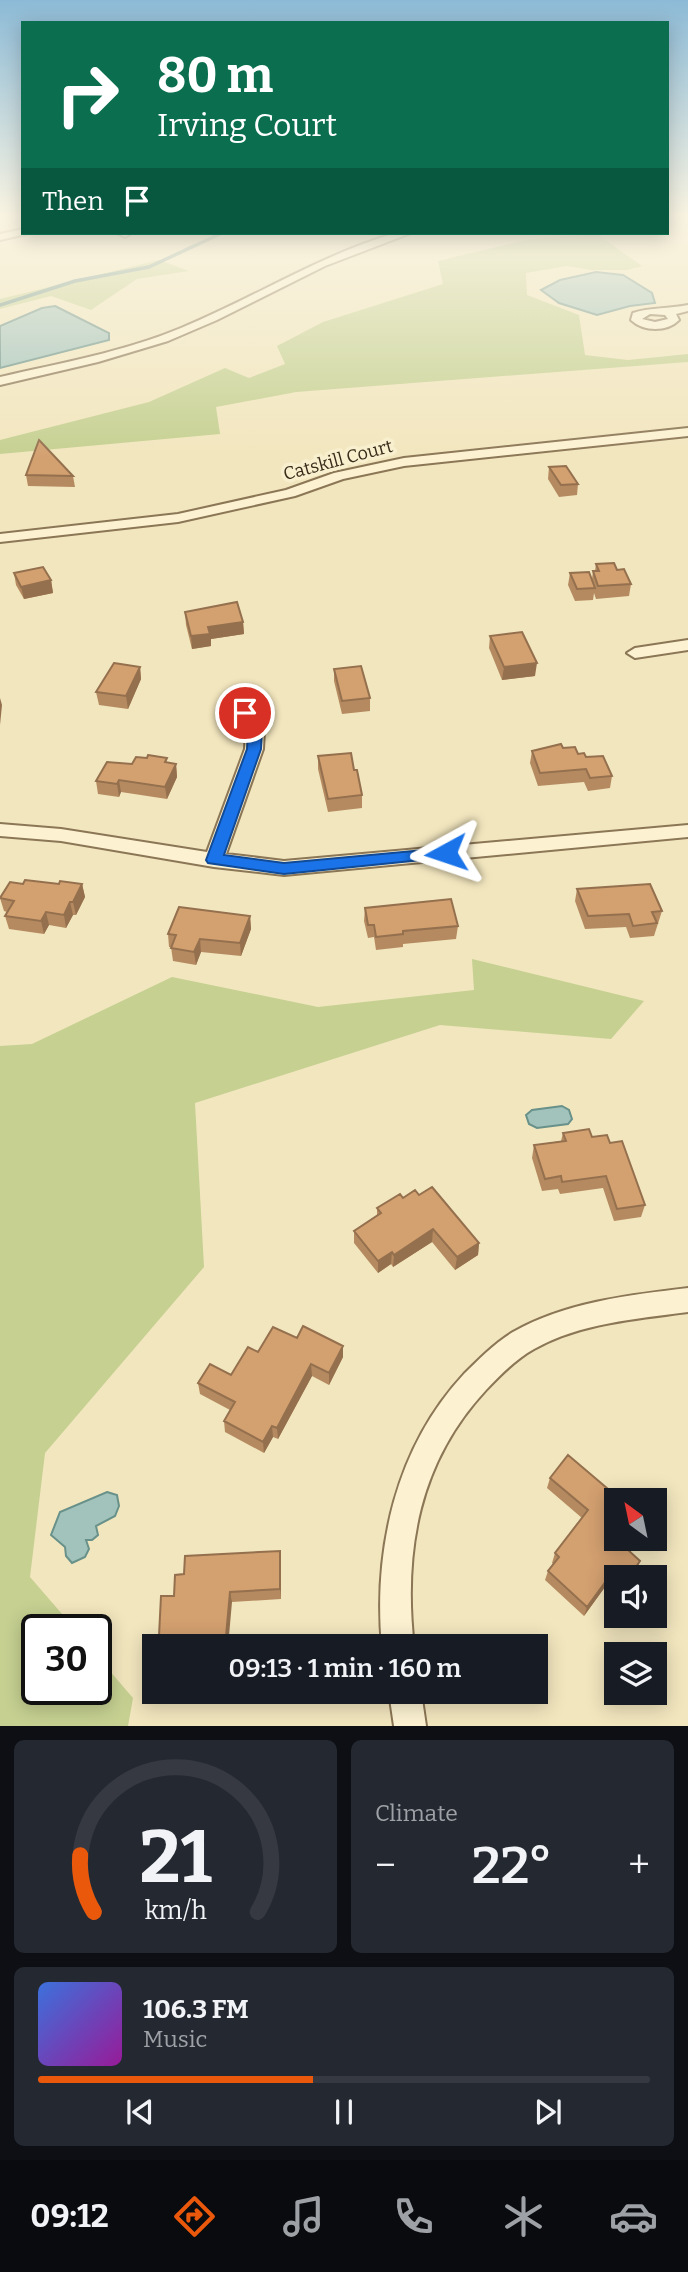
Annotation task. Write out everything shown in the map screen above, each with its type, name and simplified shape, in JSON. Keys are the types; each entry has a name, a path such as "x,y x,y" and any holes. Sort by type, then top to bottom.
{"street":[{"path":"0,382 149,345 188,330 253,298"},
{"path":"669,312 688,309"},
{"name":"Catskill Court","path":"0,538 191,516 290,493 338,476 404,462 688,432"},
{"path":"635,653 688,645"},
{"path":"214,860 254,749 255,730 245,713"},
{"path":"0,830 61,835 214,860 284,868 688,831"},
{"path":"398,1634 396,1573 407,1509 429,1445 460,1398 500,1356 525,1339 602,1311 688,1300"},
{"path":"407,1704 410,1726"}],"green space":[{"path":"6,298 45,298 0,309 0,299"},
{"path":"55,298 109,298 91,310"},
{"path":"400,298 534,298 579,315 585,355 628,360 688,354 688,362 296,392 216,407 220,434 0,454 0,440 149,402 225,368 249,378 285,364 277,346 323,322"},
{"path":"472,959 644,1001 611,1039 440,1025 195,1103 204,1267 45,1453 30,1577 62,1614 21,1614 21,1705 112,1705 112,1674 133,1698 128,1726 0,1726 0,1046 32,1044 172,977 318,1007 474,990"}],"water":[{"path":"551,298 653,298 655,303 630,306 597,315 559,303"},
{"path":"55,306 109,333 109,340 0,368 0,326 42,308"},
{"path":"562,1106 569,1110 572,1119 568,1124 537,1128 529,1124 526,1115 532,1110"},
{"path":"107,1492 117,1495 119,1506 115,1516 96,1526 98,1535 92,1540 86,1540 89,1549 85,1557 72,1563 66,1556 65,1547 51,1535 60,1512"}],"building":[{"path":"39,440 73,476 26,475"},
{"path":"566,466 578,484 561,485 549,467"},
{"path":"614,563 617,570 624,569 631,584 598,586 593,571 599,571 596,564"},
{"path":"43,567 51,580 21,587 14,573"},
{"path":"589,572 595,588 577,589 570,573"},
{"path":"237,602 243,622 208,627 210,634 191,636 185,612"},
{"path":"522,632 537,663 504,667 490,636"},
{"path":"114,663 140,667 126,696 96,692"},
{"path":"361,666 370,698 342,701 334,669"},
{"path":"561,744 563,748 575,747 578,754 584,753 586,757 603,756 612,776 590,778 586,769 540,773 532,751"},
{"path":"351,753 362,795 328,799 318,756"},
{"path":"148,755 167,758 165,762 176,764 165,787 119,780 117,784 96,781 107,762 132,764 136,757 147,758"},
{"path":"25,880 82,884 64,915 46,912 41,921 5,916 14,901 0,898 10,882 23,884"},
{"path":"650,884 662,911 652,912 657,923 633,926 629,914 588,916 577,889"},
{"path":"451,899 458,926 403,931 403,934 376,937 374,925 368,925 365,908"},
{"path":"179,907 250,916 240,943 200,939 194,952 171,948 176,935 168,934"},
{"path":"589,1129 592,1137 607,1135 610,1143 622,1141 645,1205 617,1209 606,1176 562,1182 561,1176 545,1179 534,1145 566,1141 563,1133"},
{"path":"432,1187 479,1243 457,1257 433,1229 394,1255 392,1252 378,1261 354,1231 381,1213 377,1208 400,1194 403,1198 415,1190 419,1195"},
{"path":"303,1326 343,1346 329,1373 311,1364 277,1428 272,1426 263,1442 224,1421 235,1402 198,1383 210,1364 231,1375 248,1347 258,1352 273,1327 297,1338"},
{"path":"568,1455 607,1488 604,1488 604,1551 629,1551 640,1561 637,1565 604,1565 604,1584 587,1607 548,1571 559,1557 555,1553 588,1510 550,1478"},
{"path":"280,1551 280,1589 230,1592 226,1634 159,1634 161,1596 174,1596 175,1575 184,1574 185,1556"}],"waterway":[{"path":"0,305 23,298"}],"route":[{"path":"245,713 255,730 254,749 214,860 284,868 446,853"}]}
